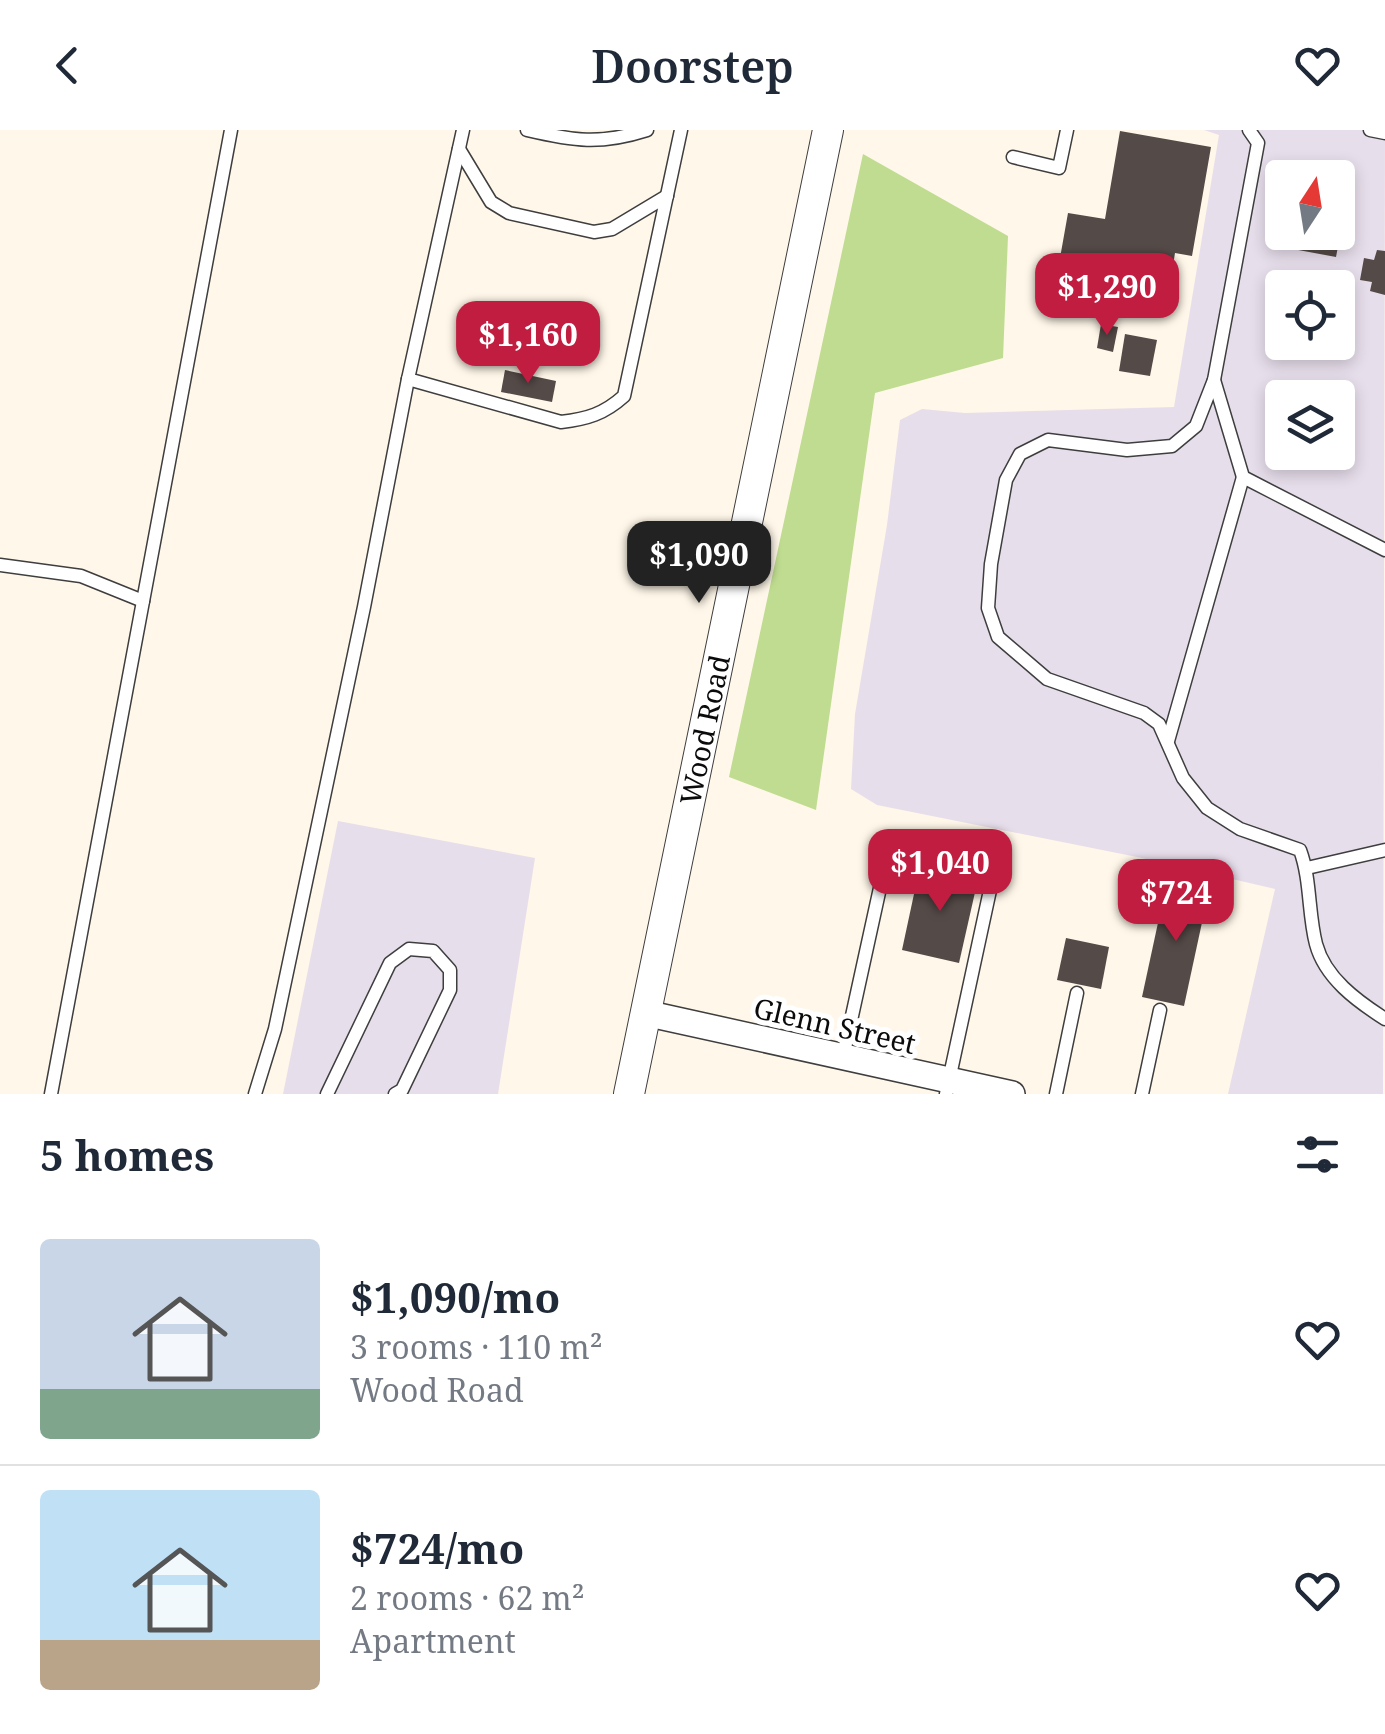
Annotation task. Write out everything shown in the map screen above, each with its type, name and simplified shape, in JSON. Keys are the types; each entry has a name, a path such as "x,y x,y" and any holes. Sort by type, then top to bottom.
{"street":[{"name":"Wood Road","path":"629,1094 828,130"},
{"name":"Glenn Street","path":"645,1013 843,1058 948,1088 1012,1094"}],"lane":[{"path":"51,1094 232,130"},
{"path":"255,1094 275,1030 463,130"},
{"path":"527,130 577,142 616,140 647,130"},
{"path":"408,379 561,422 587,419 608,411 624,396 681,130"},
{"path":"1013,157 1059,168 1067,130"},
{"path":"1249,130 1258,143 1214,380 1196,426 1172,446 1127,450 1048,440 1020,454 1006,480 991,564 988,608 998,637 1047,679 1144,713 1159,724 1183,778 1207,808 1240,828 1300,850 1307,868 1316,946 1332,978 1385,1019"},
{"path":"1370,130 1385,133"},
{"path":"459,149 491,202 509,213 594,232 612,229 667,196"},
{"path":"1168,740 1243,477 1214,380"},
{"path":"1243,477 1385,550"},
{"path":"0,565 82,576 143,601"},
{"path":"1307,868 1385,850"},
{"path":"843,1058 884,864 915,851 985,868 992,881 948,1088"},
{"path":"328,1094 390,963 409,949 432,951 450,970 450,990 402,1090 395,1094"},
{"path":"1056,1094 1076,992"},
{"path":"1142,1094 1160,1010"}],"shaded area":[{"path":"1204,130 1385,130 1383,1094 1228,1094 1275,889 877,805 851,789 855,714 887,525 900,420 922,409 965,413 1174,407 1219,135"},
{"path":"338,821 535,858 498,1094 283,1094"}],"green space":[{"path":"863,154 1008,236 1003,358 875,393 816,810 729,777"}],"building":[{"path":"1120,131 1211,147 1192,256 1175,253 1171,278 1130,271 1126,296 1094,291 1095,282 1057,275 1068,213 1105,219"},
{"path":"1298,250 1337,250 1336,257"},
{"path":"1377,250 1385,251 1385,295 1370,291 1372,282 1360,280 1364,258 1374,260"},
{"path":"1101,324 1118,327 1113,352 1097,348"},
{"path":"1125,334 1157,340 1150,376 1119,371"},
{"path":"505,370 556,381 552,402 501,392"},
{"path":"920,866 978,879 959,963 902,950"},
{"path":"1167,881 1209,890 1184,1006 1142,997"},
{"path":"1066,938 1109,947 1101,989 1057,980"}]}
